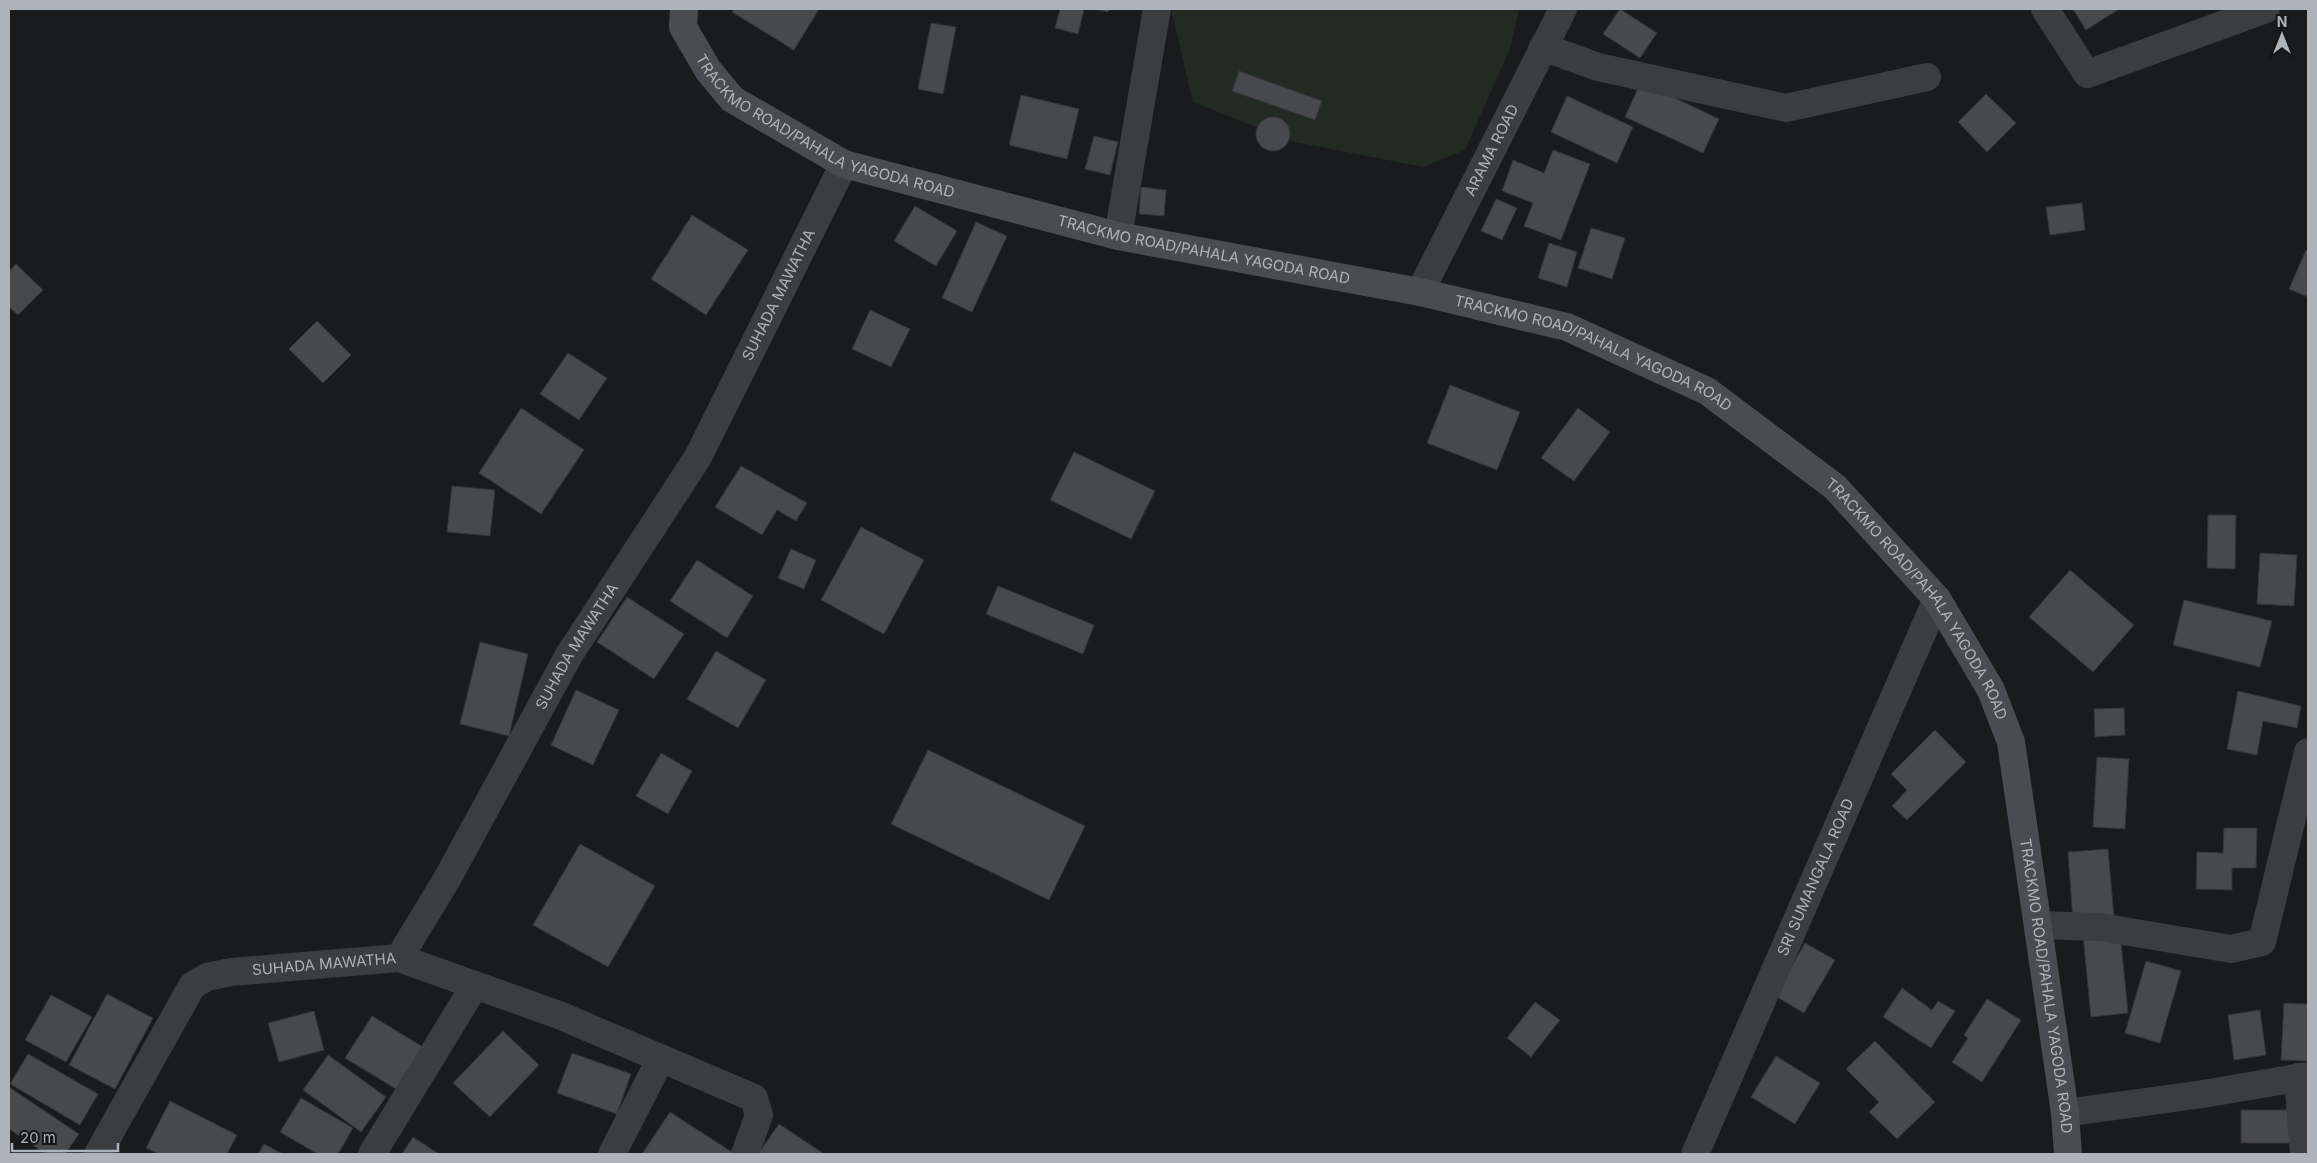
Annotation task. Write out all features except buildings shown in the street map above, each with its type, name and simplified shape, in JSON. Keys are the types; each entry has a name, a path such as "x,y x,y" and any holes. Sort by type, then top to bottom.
{"street":[{"name":"TRACKMO ROAD/PAHALA YAGODA ROAD","path":"684,9 683,27 708,70 732,99 844,164 1118,236 1420,292 1567,327 1707,391 1836,487 1937,599 1991,690 2011,742 2065,1113 2068,1154"},
{"path":"1118,236 1157,9"},
{"name":"ARAMA ROAD","path":"1420,292 1563,9"},
{"path":"2045,9 2087,74 2266,9"},
{"path":"1543,47 1598,67 1786,108 1927,77"},
{"name":"SUHADA MAWATHA","path":"98,1154 192,986 207,977 232,972 399,958 447,879 569,655 698,457 844,164"},
{"name":"SRI SUMANGALA ROAD","path":"1695,1154 1937,599"},
{"path":"2038,925 2100,927 2231,949 2262,942 2308,752"},
{"path":"399,958 559,1015 754,1098 759,1115 745,1154"},
{"path":"372,1154 475,985"},
{"path":"612,1154 660,1058"},
{"path":"2065,1113 2303,1076 2304,1154"}],"shaded area":[{"path":"1171,9 1519,9 1510,49 1465,150 1423,167 1295,142 1193,102"}]}
